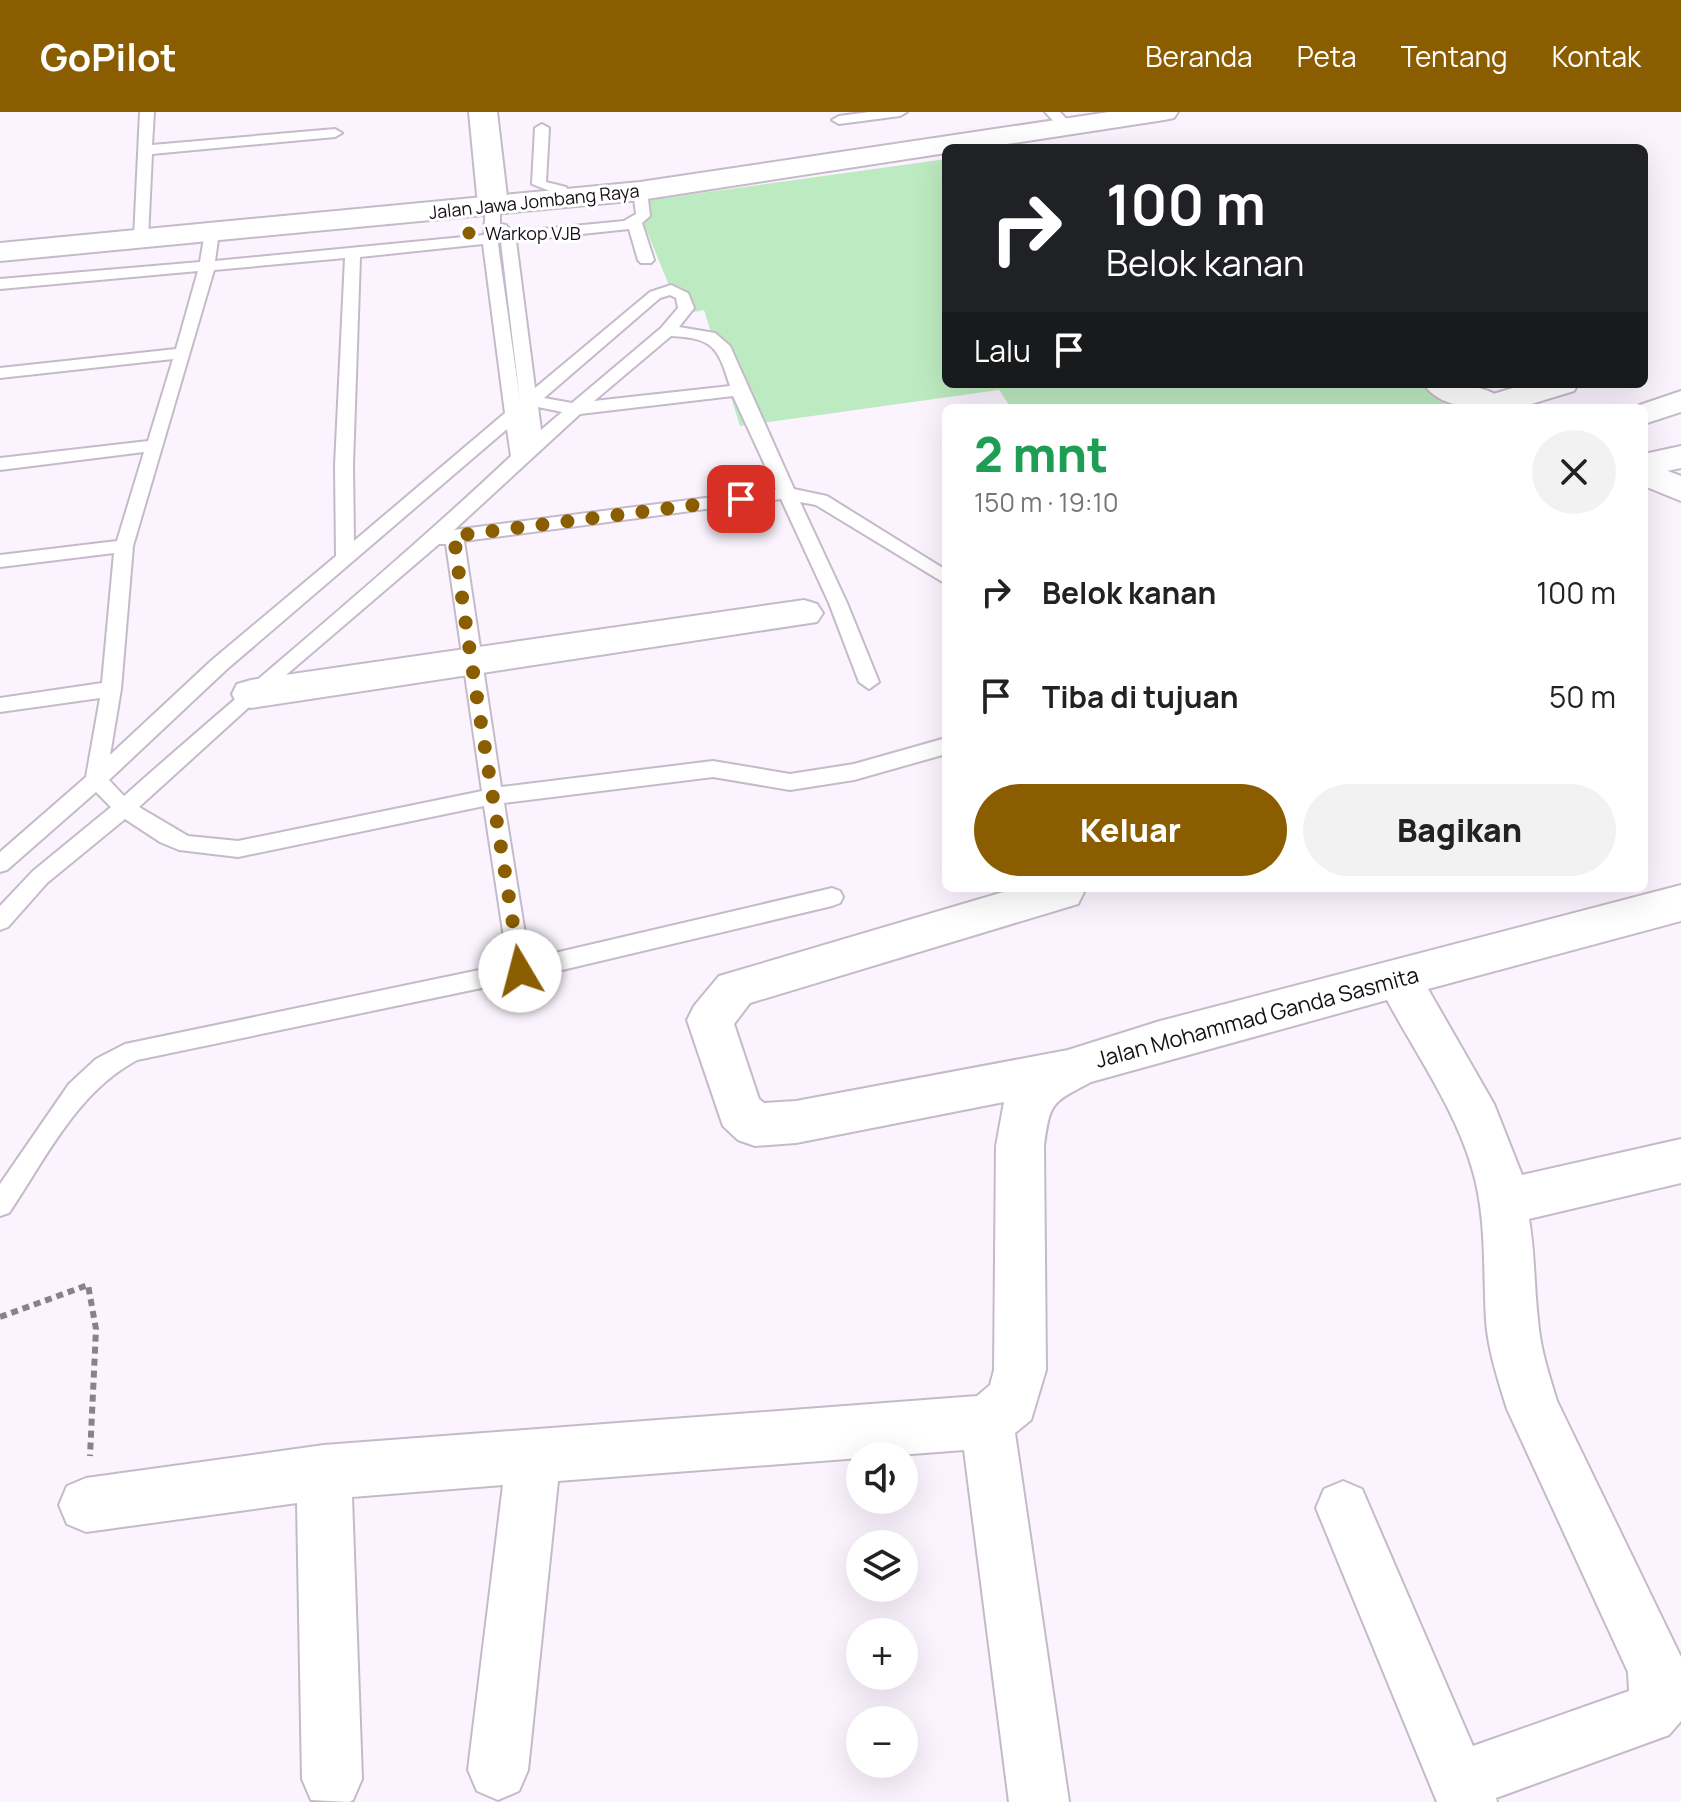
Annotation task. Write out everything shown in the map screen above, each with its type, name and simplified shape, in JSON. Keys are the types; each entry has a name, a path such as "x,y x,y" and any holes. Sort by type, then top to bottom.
{"street":[{"path":"483,112 494,213"},
{"name":"Jalan Jawa Jombang Raya","path":"0,252 212,232 494,213 564,198 640,191 1059,119 1164,112"},
{"path":"1059,119 1086,144"},
{"path":"1449,388 1485,404"},
{"path":"1501,404 1550,388"},
{"path":"1648,412 1681,401"},
{"path":"1648,464 1681,457"},
{"path":"1648,475 1681,489"},
{"path":"251,694 804,613"},
{"path":"1063,892 735,989 710,1020 740,1111 755,1125 796,1122 1079,1066"},
{"name":"Jalan Mohammad Ganda Sasmita","path":"987,1422 1012,1401 1020,1370 1020,1146 1026,1104 1046,1083 1079,1066 1160,1041 1681,903"},
{"path":"1343,1508 1463,1792 1648,1714 1661,1699 1657,1669 1533,1409 1519,1363 1512,1322 1510,1255 1497,1170 1477,1119 1398,978"},
{"path":"1503,1202 1681,1161"},
{"path":"86,1505 324,1472 987,1422 1039,1802"},
{"path":"498,1770 534,1456"},
{"path":"324,1472 332,1779"}],"lane":[{"path":"141,238 147,112"},
{"path":"839,120 900,112"},
{"path":"542,128 539,184 561,190 564,198"},
{"path":"145,150 335,133"},
{"path":"0,284 490,241 635,223 643,216 640,191"},
{"path":"494,213 508,238 534,444"},
{"path":"494,213 490,241 520,459"},
{"path":"635,223 646,260"},
{"path":"96,780 111,689 124,546 208,266 212,232"},
{"path":"345,556 344,465 353,253"},
{"path":"0,864 10,846 96,780 166,712 345,556 655,295 671,290 683,296 686,308 667,331 534,444 444,537 251,694 124,808 40,877 0,921"},
{"path":"667,331 704,333 715,338 728,354 739,390 838,603 869,682"},
{"path":"0,373 182,353"},
{"path":"529,402 574,409 739,390"},
{"path":"0,464 156,445"},
{"path":"444,537 786,493 821,500 942,576"},
{"path":"444,537 495,796 520,971"},
{"path":"0,561 124,546"},
{"path":"0,705 111,689"},
{"path":"96,780 124,808 167,836 186,844 238,849 495,796 713,769 790,782 854,772 942,747"},
{"path":"0,1205 77,1091 104,1066 133,1051 520,971 832,897"}],"path":[{"path":"0,1317 88,1285 96,1329 96,1378 86,1505"}],"green space":[{"path":"942,160 942,388 1426,388 1460,404 1008,404 999,390 740,426 704,310 681,315 635,202"}],"place":[{"name":"Warkop VJB","path":"469,233"}],"route":[{"path":"520,971 495,796 470,664 454,536 741,499"}]}
